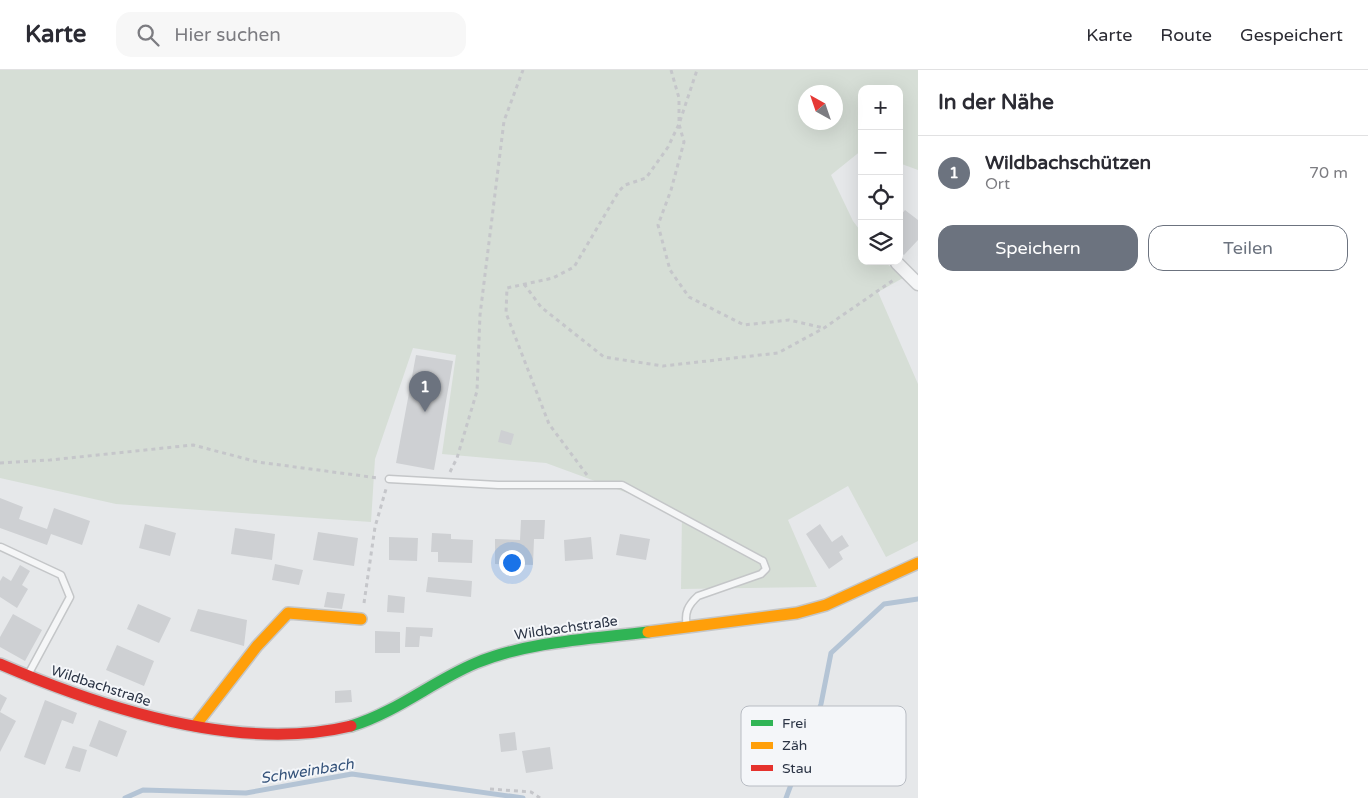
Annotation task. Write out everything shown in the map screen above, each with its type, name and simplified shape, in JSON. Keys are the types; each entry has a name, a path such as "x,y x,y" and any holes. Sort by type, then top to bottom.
{"main road":[{"name":"Wildbachstraße","path":"0,664 28,677 115,708 195,726 276,735 322,733 370,720 420,696 470,666 514,649 797,613 826,605 918,563"},
{"path":"195,726 257,646 288,613 361,619"}],"street":[{"path":"901,266 918,284"}],"lane":[{"path":"389,479 498,485 622,485 763,562 766,569 761,574 698,596 693,600 685,617 688,628"},
{"path":"1,547 61,575 70,597 28,677"}],"path":[{"path":"445,481 457,458 477,391 480,314 504,121 523,70"},
{"path":"671,70 679,98 679,124 684,142 671,190 658,225 670,270 688,297 744,324 789,320 824,328"},
{"path":"594,485 549,424 506,312 507,288 552,278 574,267 618,191 625,185 646,178 668,147 679,124 697,70"},
{"path":"524,284 541,307 604,357 663,366 778,352 824,328 863,303 901,266"},
{"path":"0,463 50,460 193,445 258,462 389,479 376,527 361,619"},
{"path":"490,789 531,792 540,798"}],"shaded area":[{"path":"0,70 918,70 918,170 903,164 903,85 858,85 858,153 831,175 858,228 858,265 888,265 903,278 878,292 918,384 918,541 886,557 848,486 788,520 817,587 681,589 682,513 546,463 442,454 456,355 413,348 375,459 371,522 116,504 0,478"}],"building":[{"path":"905,210 918,220 918,240 904,255 903,254 903,212"},
{"path":"416,355 453,361 434,470 396,463"},
{"path":"501,430 514,434 511,445 498,442"},
{"path":"0,498 23,507 19,519 47,529 54,508 90,521 82,545 51,534 47,545 0,528"},
{"path":"521,520 545,520 544,539 534,539 533,565 495,564 495,539 520,540"},
{"path":"145,524 176,533 170,556 139,548"},
{"path":"820,524 832,542 842,535 849,546 839,552 843,559 829,569 806,534"},
{"path":"235,528 275,534 272,560 231,554"},
{"path":"318,532 358,538 354,566 313,560"},
{"path":"432,533 451,534 451,539 473,540 472,563 438,562 438,552 431,552"},
{"path":"620,534 650,539 646,560 616,555"},
{"path":"389,537 418,538 417,561 389,560"},
{"path":"591,537 593,559 565,561 564,540"},
{"path":"275,564 303,570 299,585 272,580"},
{"path":"20,565 30,571 22,585 28,589 17,608 0,597 0,581 3,576 11,581"},
{"path":"428,577 472,581 471,597 426,592"},
{"path":"327,592 345,594 342,609 324,607"},
{"path":"388,595 405,597 404,613 387,612"},
{"path":"138,604 171,618 159,643 127,629"},
{"path":"198,609 247,620 244,646 190,631"},
{"path":"13,614 42,630 25,661 0,647 0,637"},
{"path":"406,627 433,628 432,637 420,636 419,647 405,647"},
{"path":"375,631 400,632 400,653 375,653"},
{"path":"117,645 154,661 144,686 106,670"},
{"path":"351,690 352,702 335,703 335,691"},
{"path":"0,694 7,698 0,712"},
{"path":"45,700 77,713 73,724 62,720 45,765 24,757"},
{"path":"0,712 16,721 0,752"},
{"path":"99,720 127,731 117,757 89,746"},
{"path":"515,732 517,750 501,752 499,734"},
{"path":"73,746 87,750 80,772 65,768"},
{"path":"550,747 553,769 526,773 522,751"}],"waterway":[{"name":"Schweinbach","path":"820,706 831,653 884,604 918,599"},
{"name":"Schweinbach","path":"125,798 143,790 246,793 352,774 523,798"},
{"name":"Schweinbach","path":"786,798 790,786"}],"traffic: fast":[{"path":"351,726 384,713 460,670 497,656 539,645 648,632"}],"traffic: slow":[{"path":"648,632 797,613 826,605 918,563"},
{"path":"195,726 257,646 288,613 361,619"}],"traffic: jam":[{"path":"0,664 82,696 172,722 218,730 264,734 308,733 351,726"}],"place":[{"name":"Wildbachschützen","path":"425,412"}]}
